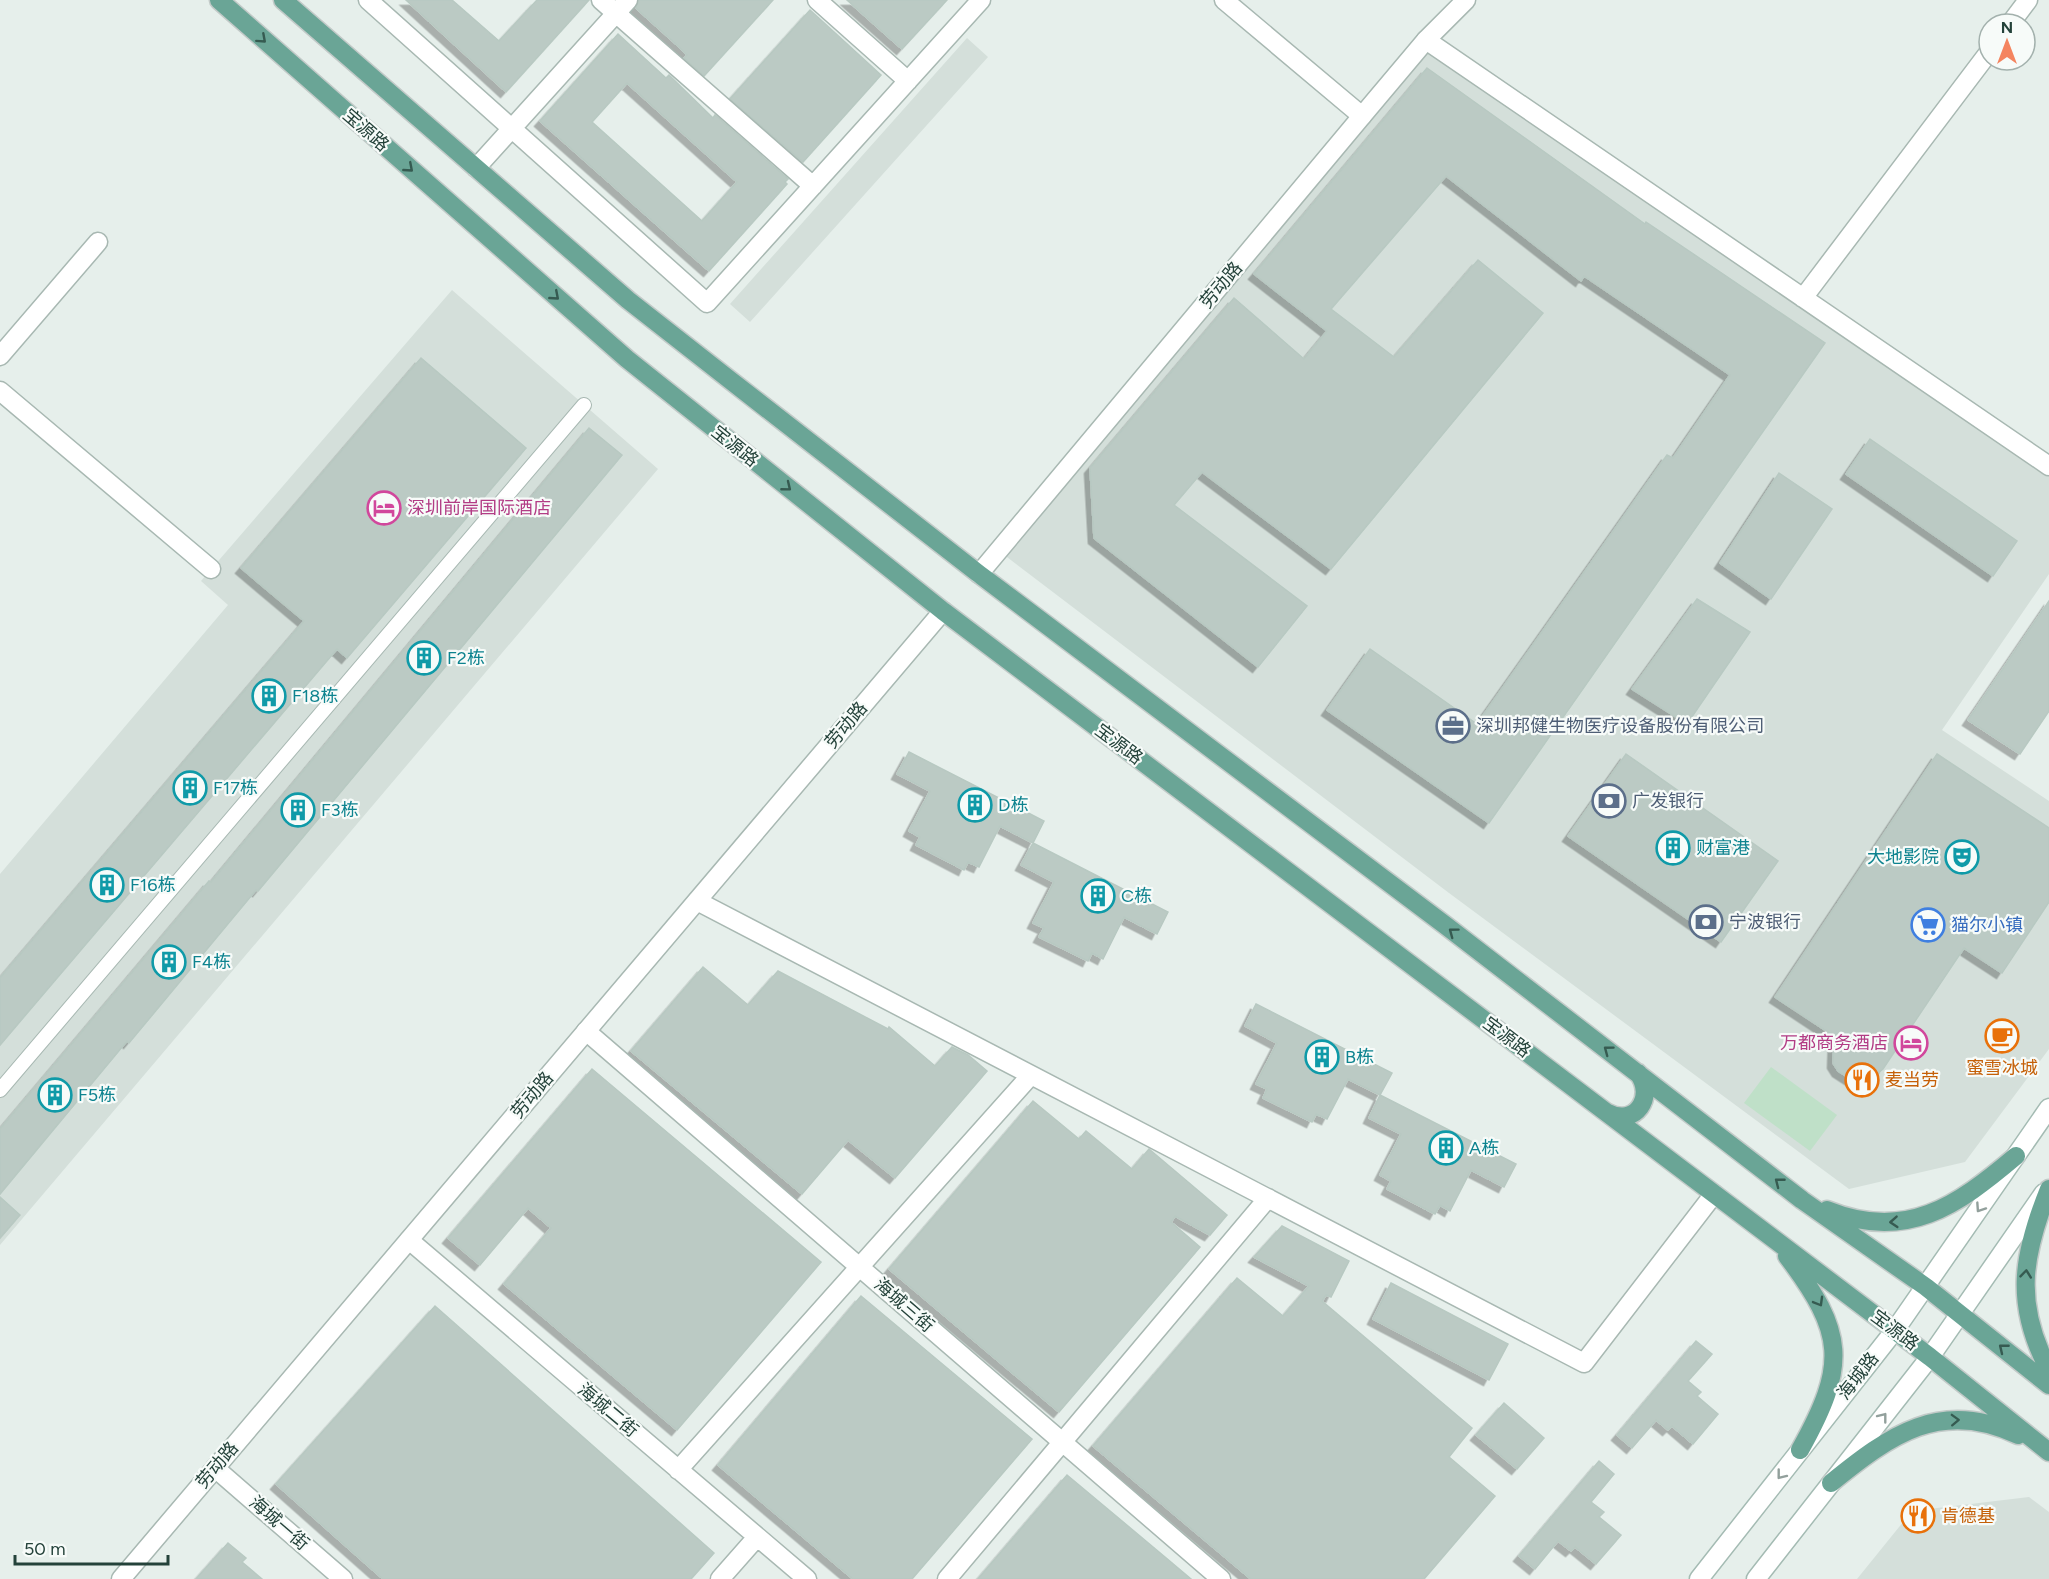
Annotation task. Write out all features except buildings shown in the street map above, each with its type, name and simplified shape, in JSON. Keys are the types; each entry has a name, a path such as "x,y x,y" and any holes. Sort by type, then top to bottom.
{"main road":[{"name":"宝源路","path":"219,0 627,359 943,611 1895,1330 2046,1450"},
{"path":"284,0 637,306 979,574 1802,1200 1926,1287 2049,1384"},
{"path":"1606,1112 1614,1116 1630,1115 1643,1104 1646,1087 1638,1073"},
{"path":"1802,1200 1846,1218 1880,1223 1908,1221 1955,1202 1978,1188 2016,1156"},
{"path":"2049,1187 2037,1220 2025,1281 2026,1313 2035,1344 2049,1370"},
{"path":"1773,1238 1810,1287 1824,1312 1833,1337 1834,1362 1828,1392 1819,1416 1800,1450"},
{"path":"1831,1484 1876,1447 1900,1433 1942,1421 1974,1420 2001,1427 2046,1450"}],"street":[{"path":"368,0 707,303 981,0"},
{"path":"601,0 622,7 813,186"},
{"path":"817,0 908,81"},
{"path":"1224,0 1362,116"},
{"name":"劳动路","path":"979,574 1426,40 1466,0"},
{"path":"476,168 622,7"},
{"path":"1426,40 2049,466"},
{"path":"1803,298 1977,68"},
{"path":"0,356 98,242"},
{"path":"0,391 211,569"},
{"path":"0,1090 584,405"},
{"name":"劳动路","path":"121,1579 943,611"},
{"path":"697,901 1584,1363 1714,1194"},
{"name":"海城三街","path":"586,1031 1221,1579"},
{"path":"678,1470 1030,1075"},
{"name":"海城路","path":"1699,1579 1895,1330 2049,1108"},
{"path":"1756,1579 1930,1357 2049,1187"},
{"path":"947,1579 1268,1198"},
{"name":"海城二街","path":"409,1240 807,1579"},
{"name":"海城一街","path":"215,1468 343,1579"},
{"path":"720,1579 757,1537"}],"shaded area":[{"path":"967,38 988,57 750,322 730,304"},
{"path":"1426,40 2049,466 2049,574 1942,730 2049,801 2049,1049 1965,1162 1849,1189 1449,893 999,551"},
{"path":"452,290 658,469 0,1245 0,874 228,605 201,581"},
{"path":"2029,1497 2049,1512 2049,1579 1857,1579 1912,1511"}],"green space":[{"path":"1771,1067 1837,1115 1810,1151 1744,1103"}],"place":[{"name":"深圳前岸国际酒店","path":"384,508"},
{"name":"F2栋","path":"424,658"},
{"name":"F18栋","path":"269,696"},
{"name":"深圳邦健生物医疗设备股份有限公司","path":"1453,726"},
{"name":"F17栋","path":"190,788"},
{"name":"广发银行","path":"1609,801"},
{"name":"D栋","path":"975,805"},
{"name":"F3栋","path":"298,810"},
{"name":"财富港","path":"1673,848"},
{"name":"大地影院","path":"1962,857"},
{"name":"F16栋","path":"107,885"},
{"name":"C栋","path":"1098,896"},
{"name":"宁波银行","path":"1706,922"},
{"name":"猫尔小镇","path":"1928,925"},
{"name":"F4栋","path":"169,962"},
{"name":"蜜雪冰城","path":"2002,1036"},
{"name":"万都商务酒店","path":"1911,1043"},
{"name":"B栋","path":"1322,1057"},
{"name":"麦当劳","path":"1862,1080"},
{"name":"F5栋","path":"55,1095"},
{"name":"A栋","path":"1446,1148"},
{"name":"肯德基","path":"1918,1516"}]}
